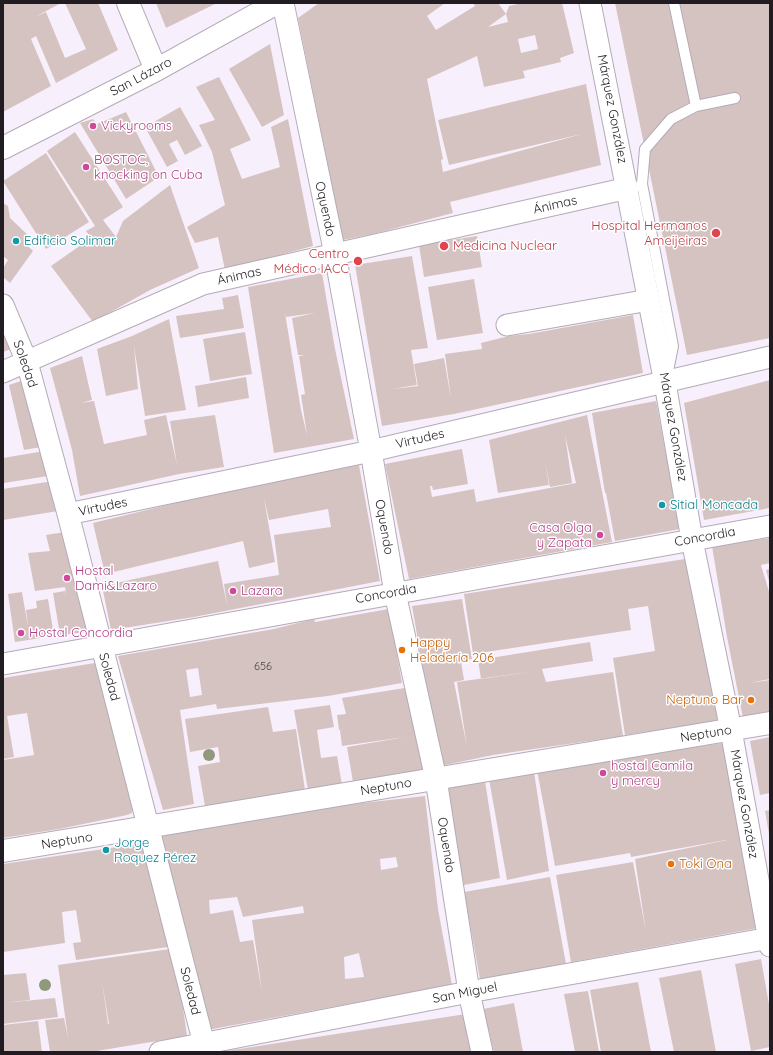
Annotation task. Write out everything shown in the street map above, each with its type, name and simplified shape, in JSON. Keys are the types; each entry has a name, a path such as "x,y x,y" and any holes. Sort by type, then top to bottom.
{"street":[{"path":"128,3 156,70"},
{"name":"San Lázaro","path":"3,148 156,70 277,3"},
{"name":"Oquendo","path":"283,3 334,254 371,451 395,593 436,779 470,992 482,1052"},
{"name":"Márquez González","path":"590,3 628,188 665,382 692,540 731,730 769,940"},
{"name":"Ánimas","path":"3,372 204,284 628,188"},
{"path":"507,325 649,300"},
{"name":"Soledad","path":"3,305 27,362 149,827 204,1048"},
{"name":"Virtudes","path":"68,514 371,451 770,357"},
{"name":"Concordia","path":"3,664 770,526"},
{"name":"Neptuno","path":"3,851 770,723"},
{"name":"San Miguel","path":"160,1052 204,1048 470,992 769,940"}],"lane":[{"path":"674,3 696,106"},
{"path":"665,382 673,346 642,184 642,166 645,149 671,119 696,106 735,98"}],"building":[{"path":"3,3 61,3 35,17 46,12 65,58 86,49 65,3 98,3 118,50 56,83 36,36 31,39 51,86 3,112"},
{"path":"156,3 217,3 166,28"},
{"path":"319,3 445,3 427,16 436,30 475,6 473,3 498,3 506,14 509,6 522,3 562,3 574,53 560,58 561,62 523,71 525,78 484,87 477,56 427,79 443,159 441,160 443,172 582,134 449,165 438,120 586,84 601,165 450,202 453,213 377,233 343,240 298,18","holes":["506,14 508,22 488,27","535,35 538,49 521,53 518,39"]},
{"name":"Hospital Hermanos Ameijeiras","path":"615,3 770,3 770,338 687,355"},
{"path":"270,44 284,115 262,127 229,69"},
{"path":"219,77 251,140 230,149 242,179 280,167 271,127 288,119 313,246 225,270 218,237 195,243 187,227 225,205 212,152 199,125 215,120 196,87"},
{"path":"180,107 202,146 185,155 177,140 169,144 178,161 167,167 145,127"},
{"path":"126,112 159,177 126,199 80,123 93,119 97,124"},
{"path":"75,132 123,207 103,220 116,237 123,221 170,185 199,268 150,290 93,322 51,266 91,238 86,231 95,226 47,151"},
{"path":"46,153 89,222 46,249 3,181"},
{"name":"Edificio Solimar","path":"3,203 8,206 10,218 31,238 26,244 33,251 10,283 3,277 3,268 8,260 3,256"},
{"path":"477,236 482,267 424,277 419,245"},
{"path":"412,256 428,348 411,350 417,385 392,389 418,386 414,364 444,358 451,399 445,354 482,349 481,343 509,336 529,334 633,315 643,373 454,414 382,426 355,265"},
{"path":"322,273 335,349 354,439 274,453 248,287","holes":["285,313 286,317 315,313 292,318 298,355 305,355 299,356 305,394 301,395 307,435 301,410"]},
{"path":"474,279 483,333 437,340 428,287"},
{"path":"238,295 244,328 180,338 176,316 224,309 222,298"},
{"path":"169,319 186,410 145,416 134,346 138,389 106,396 97,349 132,336"},
{"path":"3,332 11,349 3,352"},
{"path":"245,332 252,374 210,381 203,339"},
{"path":"82,356 92,400 81,403 94,401 104,444 147,435 144,420 166,415 177,465 170,421 215,415 224,467 179,474 80,496 72,450 50,368"},
{"path":"246,377 249,398 198,407 195,386"},
{"path":"27,379 41,447 24,450 9,385"},
{"path":"770,380 770,508 704,520 684,403"},
{"path":"656,401 680,529 615,541 605,493 592,413"},
{"path":"587,415 612,542 409,579 385,464 462,449 468,484 433,490 432,486 430,486 432,497 474,489 476,502 576,483 565,435 572,483 550,487 545,461 549,485 498,493 489,440"},
{"path":"44,451 48,476 4,483 3,458"},
{"path":"359,465 380,581 194,617 111,630 102,586 218,561 227,605 224,584 279,575 274,535 331,527 328,509 269,520 264,498 275,562 249,568 243,541 105,574 93,523 233,489"},
{"path":"53,481 58,511 3,520 3,489"},
{"path":"65,532 88,632 60,635 53,593 65,591 66,597 65,587 35,591 28,553 50,551 46,535"},
{"path":"770,538 770,563 761,565 770,595 770,679 749,683 770,680 770,714 743,718 727,637 712,546"},
{"path":"685,559 693,600 704,643 718,721 625,735 613,658 655,651 648,606 628,609 631,630 473,654 464,594"},
{"path":"770,569 770,585 766,570"},
{"path":"22,592 28,627 26,610 37,608 36,601 48,599 54,636 15,642 8,594"},
{"path":"462,599 472,659 461,661 464,680 454,682 467,747 457,682 481,679 478,660 590,642 593,661 542,669 546,682 613,672 623,736 493,755 440,766 412,606"},
{"path":"389,609 402,683 328,696 217,709 216,704 180,710 194,804 163,810 118,656 274,629 314,619 315,622","holes":["198,668 202,695 190,697 186,670"]},
{"path":"95,663 118,742 133,808 132,813 59,829 3,838 3,760 34,755 27,713 7,716 14,757 3,759 3,678"},
{"path":"411,687 429,769 353,782 347,747 405,737 342,746 340,730 345,729 339,730 337,715 346,714 342,698"},
{"path":"330,705 334,727 317,730 321,758 337,756 342,785 308,790 294,710"},
{"path":"268,707 273,732 296,729 305,790 205,806 198,766 220,762 218,747 190,752 185,719"},
{"path":"770,737 770,793 760,795 750,741"},
{"path":"723,743 758,928 571,962 556,875 633,862 646,932 635,859 732,839 631,857 630,853 555,866 537,770"},
{"path":"534,772 549,871 507,880 489,779"},
{"path":"485,781 500,878 464,885 446,787"},
{"path":"425,796 438,909 452,985 207,1030 161,835 327,807","holes":["396,857 398,867 381,870 380,859","237,897 243,917 303,906 304,913 252,920 262,992 253,940 240,942 233,910 210,914 209,900","359,953 364,977 345,979 344,957"]},
{"path":"770,810 770,834 769,834 765,811"},
{"path":"144,843 155,897 168,947 76,960 73,943 81,942 76,910 62,912 65,943 3,952 3,864"},
{"path":"550,877 566,964 480,979 464,892"},
{"path":"170,949 182,1001 187,1036 91,1052 50,1052 45,1020 64,1018 68,1038 58,965","holes":["102,981 109,1024 108,1024"]},
{"path":"761,959 770,1010 770,1047 751,1051 735,964"},
{"path":"701,970 716,1052 674,1052 659,978"},
{"path":"26,973 30,1000 3,1003 3,975"},
{"path":"638,982 651,1052 601,1052 590,990"},
{"path":"588,991 599,1052 575,1052 564,994"},
{"path":"55,998 58,1017 3,1024 3,1003"},
{"path":"514,1003 523,1052 494,1052 483,1009"},
{"path":"466,1014 473,1052 226,1052 226,1051"},
{"path":"38,1021 42,1052 3,1052 3,1025"}],"place":[{"name":"Vickyrooms","path":"93,126"},
{"name":"BOSTOC, knocking on Cuba","path":"86,167"},
{"name":"Hospital Hermanos Ameijeiras","path":"716,233"},
{"name":"Edificio Solimar","path":"16,241"},
{"name":"Medicina Nuclear","path":"444,246"},
{"name":"Centro Médico IACC","path":"358,261"},
{"name":"Sitial Moncada","path":"662,505"},
{"name":"Casa Olga y Zapata","path":"600,535"},
{"name":"Hostal Dami&Lazaro","path":"67,578"},
{"name":"Lazara","path":"233,591"},
{"name":"Hostal Concordia","path":"21,633"},
{"name":"Happy Heladería 206","path":"402,650"},
{"name":"Neptuno Bar","path":"751,700"},
{"name":"hostal Camila y mercy","path":"603,773"},
{"name":"Jorge Roquez Pérez","path":"106,850"},
{"name":"Toki Ona","path":"671,864"}]}
